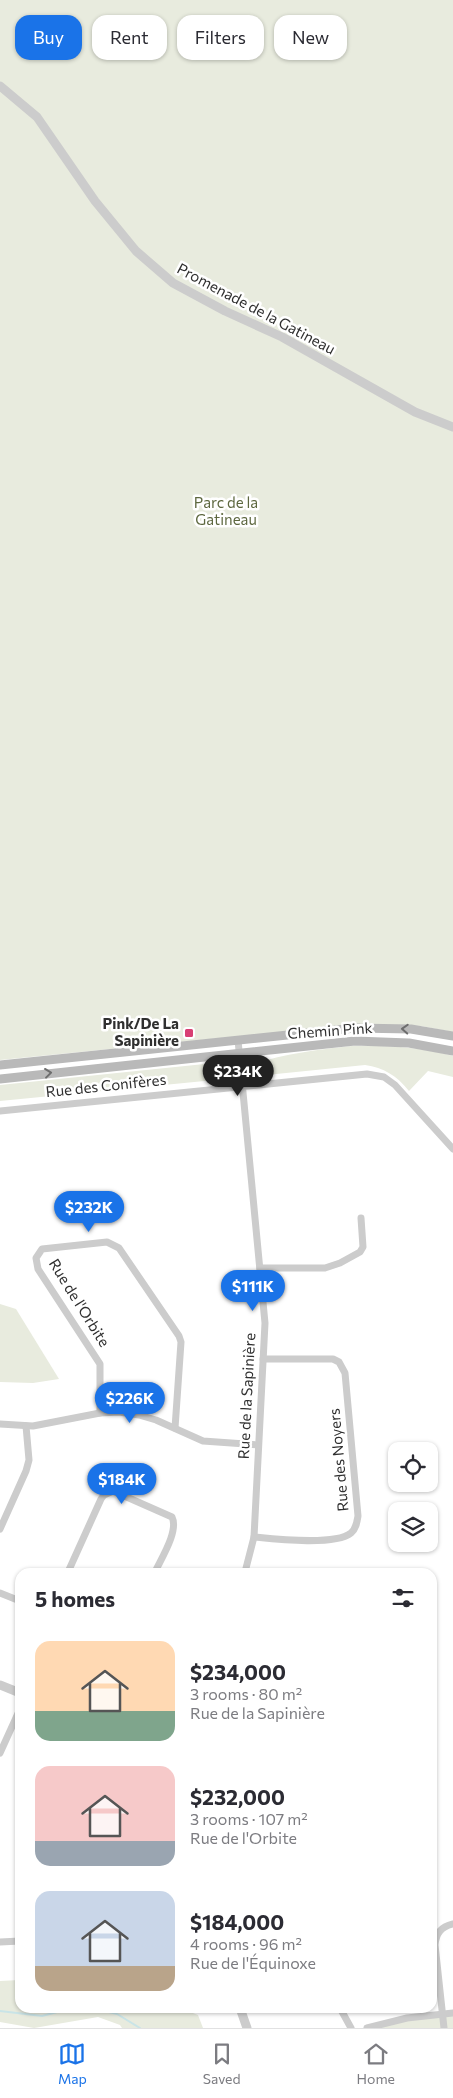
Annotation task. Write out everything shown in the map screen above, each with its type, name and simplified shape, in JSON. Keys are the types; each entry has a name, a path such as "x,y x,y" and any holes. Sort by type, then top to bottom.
{"main road":[{"name":"Chemin Pink","path":"0,1065 355,1028 411,1029 453,1036"},
{"name":"Chemin Pink","path":"0,1079 369,1041 409,1043 453,1051"}],"street":[{"name":"Promenade de la Gatineau","path":"0,86 37,117 95,201 136,251 173,282 225,311 282,337 415,412 453,427"},
{"name":"Rue de la Sapinière","path":"238,1040 244,1086 264,1323 254,1538 246,1568"},
{"name":"Rue des Conifères","path":"0,1111 367,1074 384,1077 395,1085 453,1149"},
{"path":"260,1268 325,1268 340,1263 360,1252 363,1247 362,1218"},
{"name":"Rue de l'Orbite","path":"100,1413 100,1364 38,1269 36,1258 42,1249 107,1242 120,1248 179,1336 181,1342 175,1428"},
{"name":"Rue des Noyers","path":"254,1538 298,1541 339,1538 346,1536 354,1530 358,1516 344,1373 339,1362 332,1359 263,1359"},
{"path":"0,1424 26,1426 100,1413 119,1412 138,1415 210,1442 258,1445"},
{"path":"0,1529 28,1465 29,1448 26,1426"},
{"path":"70,1568 101,1499 104,1495 113,1491 172,1517 174,1522 173,1534 157,1568"},
{"path":"0,1593 15,1600"},
{"path":"0,1685 15,1691"},
{"path":"0,1753 15,1720"},
{"path":"437,1938 441,1929 453,1924"},
{"path":"0,1942 15,1941"},
{"path":"437,1965 444,2028"},
{"path":"242,2013 247,2028"},
{"path":"343,2013 351,2028"},
{"path":"367,2028 390,2021 453,2013"}],"green space":[{"name":"Parc de la Gatineau","path":"0,0 453,0 453,1032 421,1026 361,1024 0,1060"},
{"path":"352,1046 403,1047 453,1056 453,1077 428,1071 409,1091 389,1073 365,1065 246,1077 246,1071 264,1061 295,1054"},
{"path":"229,1063 233,1068 230,1077 225,1079 0,1101 0,1085"},
{"path":"0,1304 16,1309 59,1379 33,1383 0,1382"},
{"path":"15,1980 15,2013 193,2013 198,2015 203,2028 122,2028 120,2025 98,2017 34,2028 0,2022 0,1981"},
{"path":"453,2013 453,2028 367,2028"}],"waterway":[{"path":"0,2011 15,2013"},
{"path":"17,2013 42,2016 53,2013"},
{"path":"113,2013 140,2028"}],"place":[{"name":"Pink/De La Sapinière","path":"189,1033"}]}
